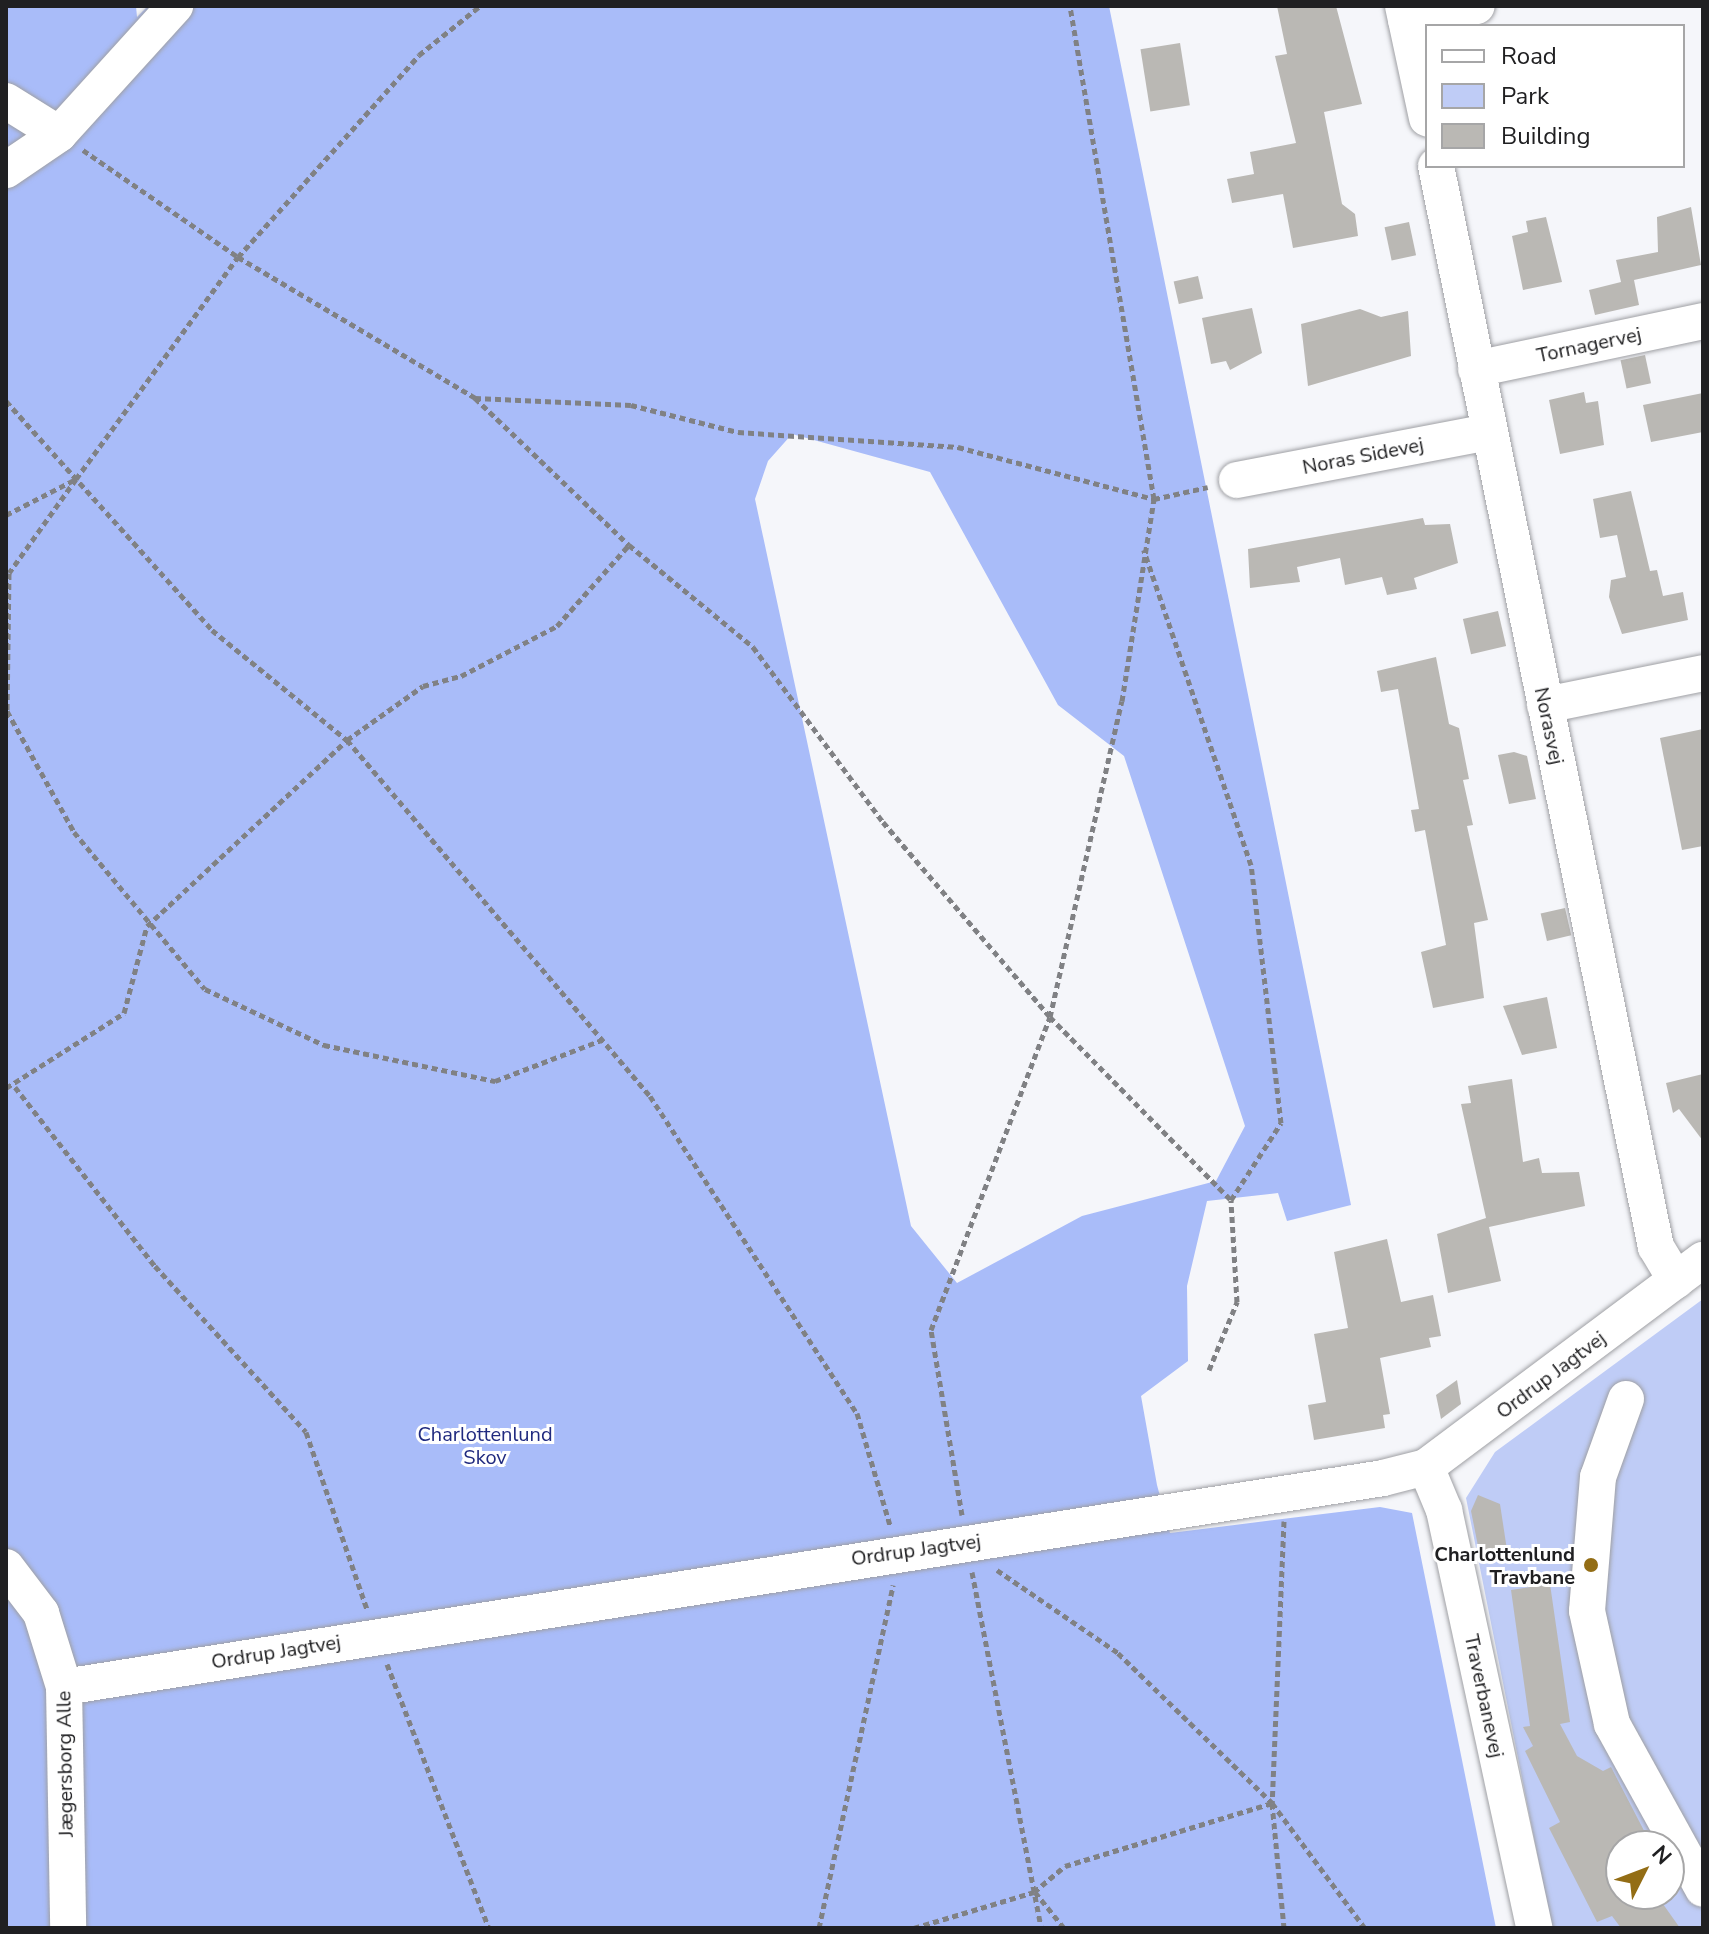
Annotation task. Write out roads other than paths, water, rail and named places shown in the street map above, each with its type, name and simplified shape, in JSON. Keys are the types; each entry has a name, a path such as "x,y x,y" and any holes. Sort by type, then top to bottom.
{"street":[{"path":"6,170 59,134 175,6"},
{"path":"1425,109 1404,13 1477,6"},
{"path":"6,101 59,134"},
{"name":"Norasvej","path":"1436,168 1656,1247 1690,1270"},
{"name":"Tornagervej","path":"1476,369 1703,321"},
{"name":"Noras Sidevej","path":"1237,480 1489,432"},
{"path":"1545,705 1703,673"},
{"name":"Ordrup Jagtvej","path":"64,1687 376,1635 1284,1495 1426,1467 1690,1270"},
{"path":"1626,1399 1598,1477 1587,1611 1612,1724 1703,1889"},
{"name":"Traverbanevej","path":"1426,1467 1444,1510 1534,1928"},
{"name":"Jægersborg Alle","path":"6,1567 41,1613 64,1687 68,1928"}],"place":[{"name":"Charlottenlund Travbane","path":"1591,1565"}],"park label":[{"name":"Charlottenlund Skov","path":"485,1446"}]}
